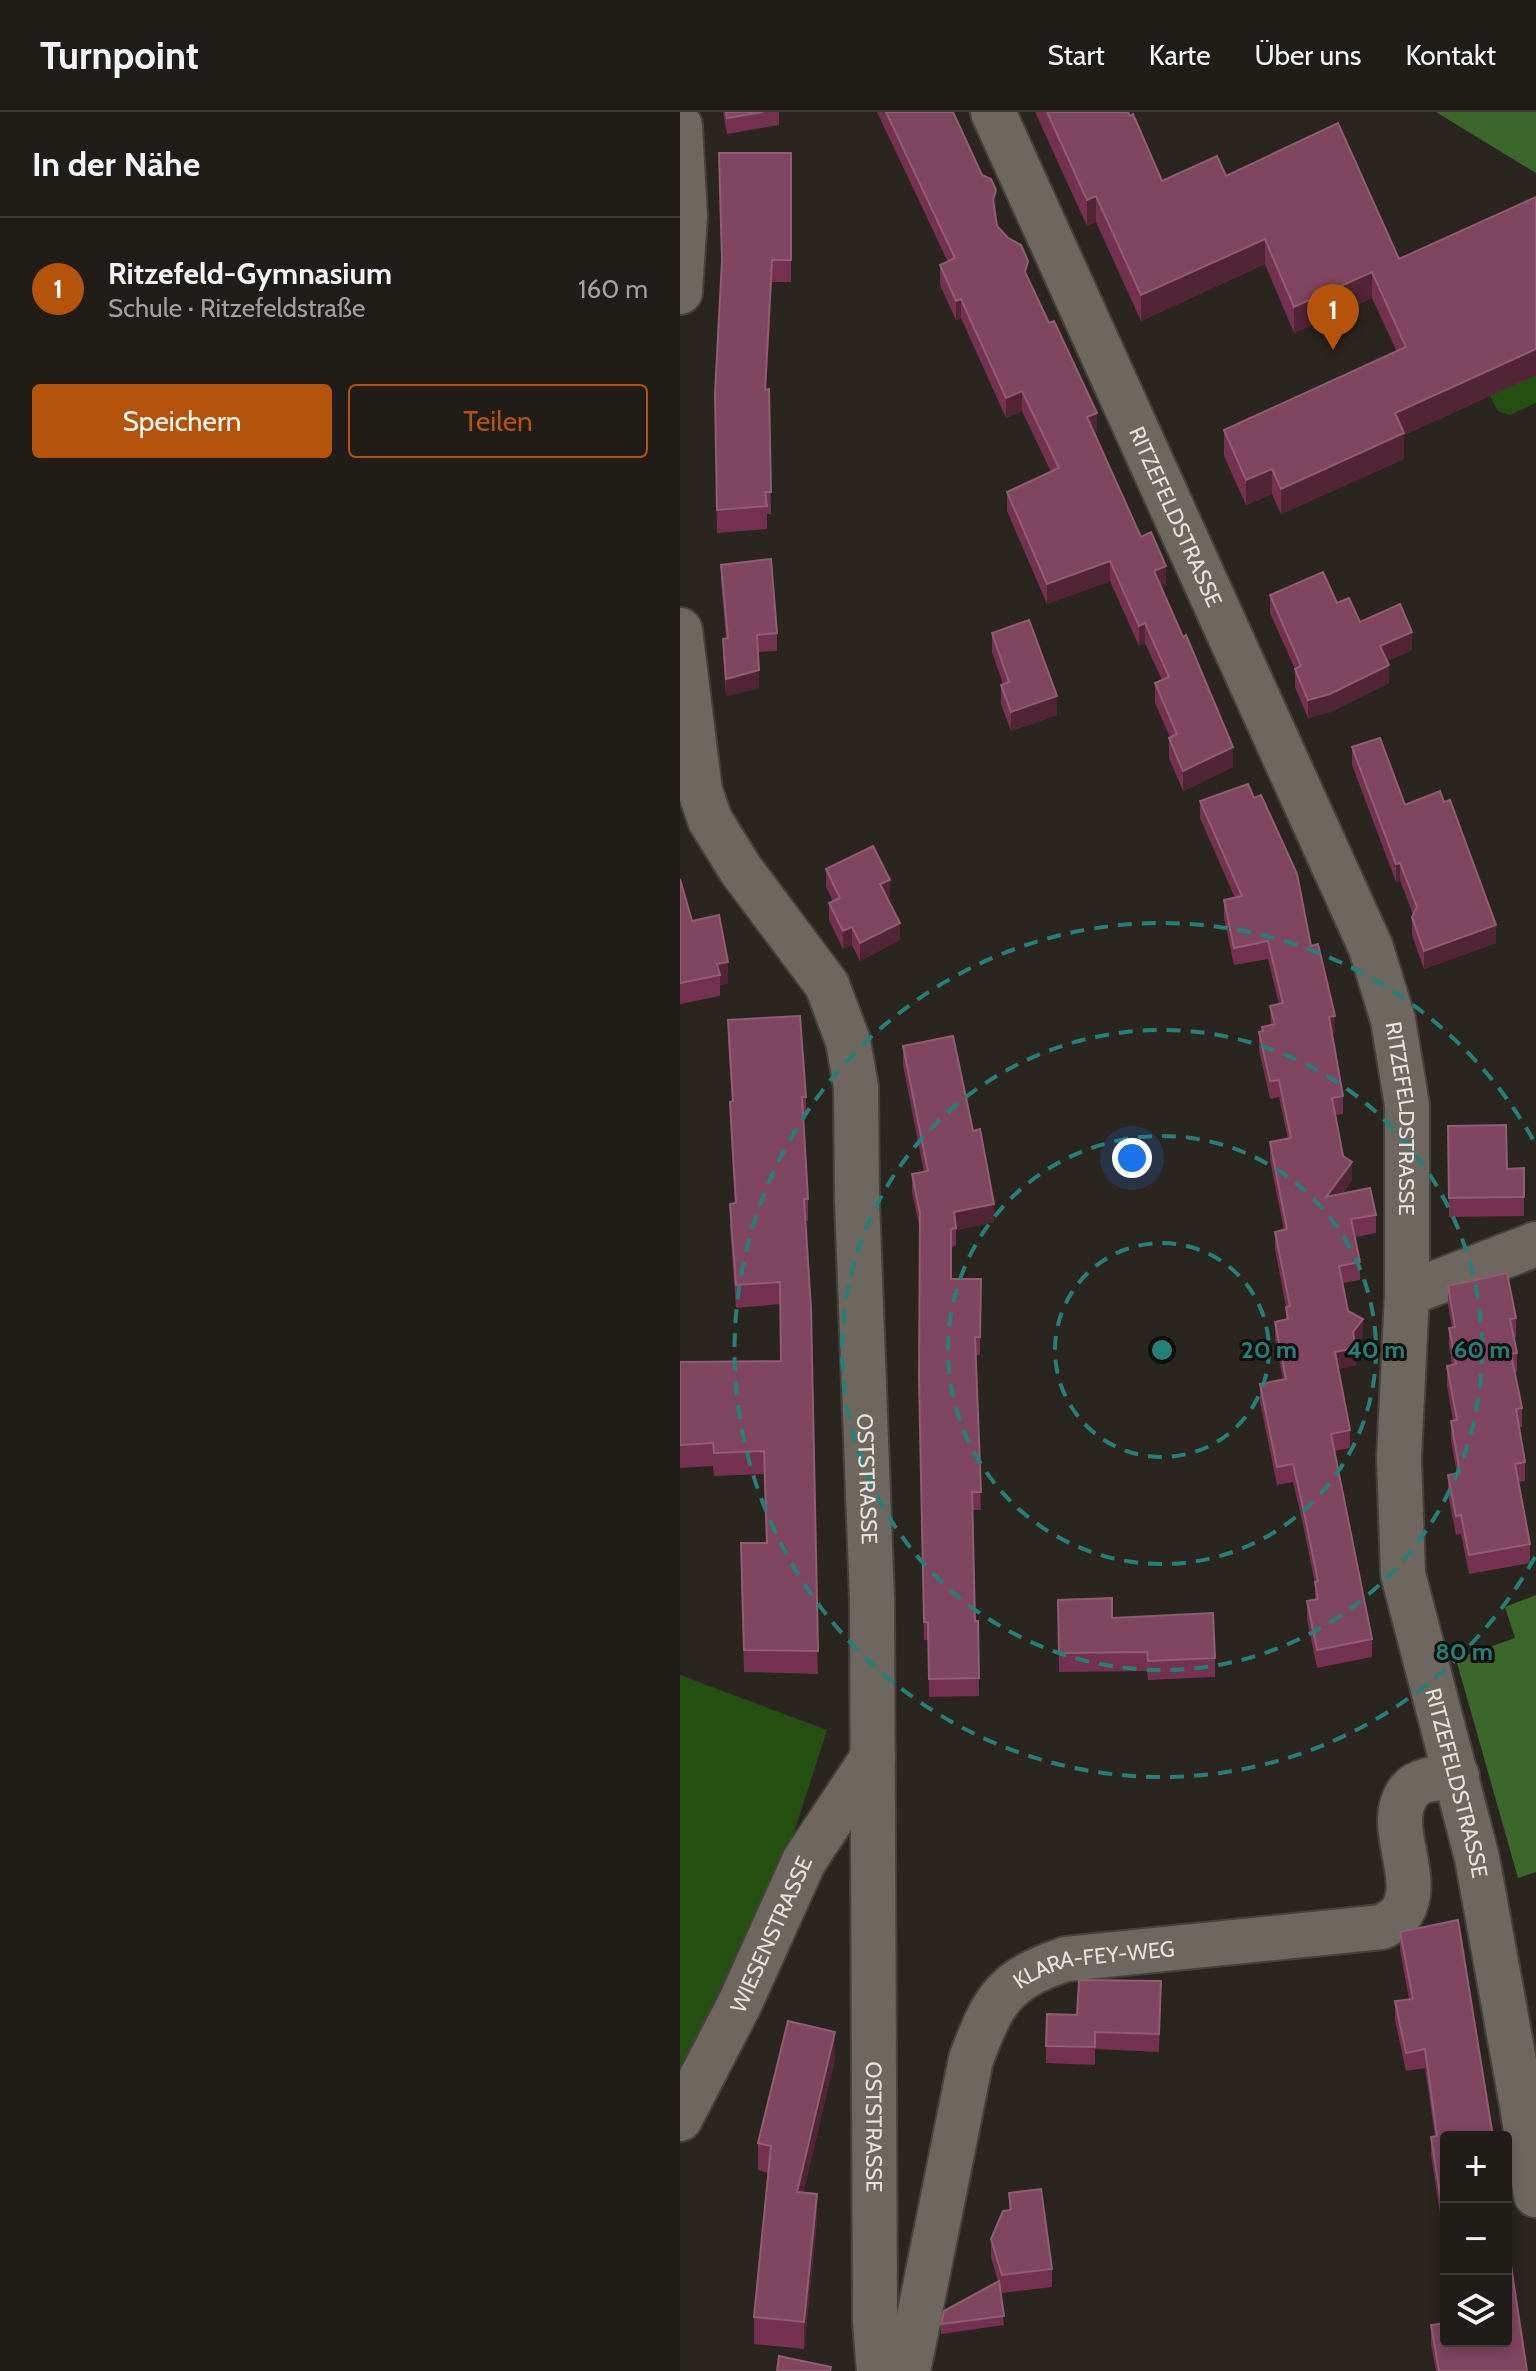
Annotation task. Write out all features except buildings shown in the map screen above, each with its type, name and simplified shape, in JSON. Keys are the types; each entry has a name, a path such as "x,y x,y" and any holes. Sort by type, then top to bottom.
{"street":[{"name":"RITZEFELDSTRASSE","path":"993,112 1371,948 1393,1020 1407,1105 1407,1294 1399,1458 1403,1574 1477,1858 1536,2195"},
{"path":"680,126 685,216 680,292"},
{"name":"OSTSTRASSE","path":"680,630 700,791 710,820 741,870 827,985 848,1041 856,1087 858,1229 872,1599 875,2322 879,2371"},
{"path":"1407,1294 1536,1244"},
{"name":"WIESENSTRASSE","path":"680,2119 740,2003 804,1861 873,1757"},
{"name":"KLARA-FEY-WEG","path":"908,2371 971,2059 989,2013 1003,1991 1036,1969 1066,1959 1382,1927 1401,1915 1409,1896 1400,1810 1411,1789 1427,1780 1457,1776"}],"green space":[{"path":"1436,112 1536,112 1536,173"},
{"path":"1536,374 1536,403 1510,415 1498,411 1490,396"},
{"path":"1536,1595 1536,1872 1518,1878 1456,1659 1515,1638 1505,1607"},
{"path":"680,1675 827,1730 758,1945 680,2092"}],"place":[{"name":"Ritzefeld-Gymnasium","path":"1333,350"}]}
